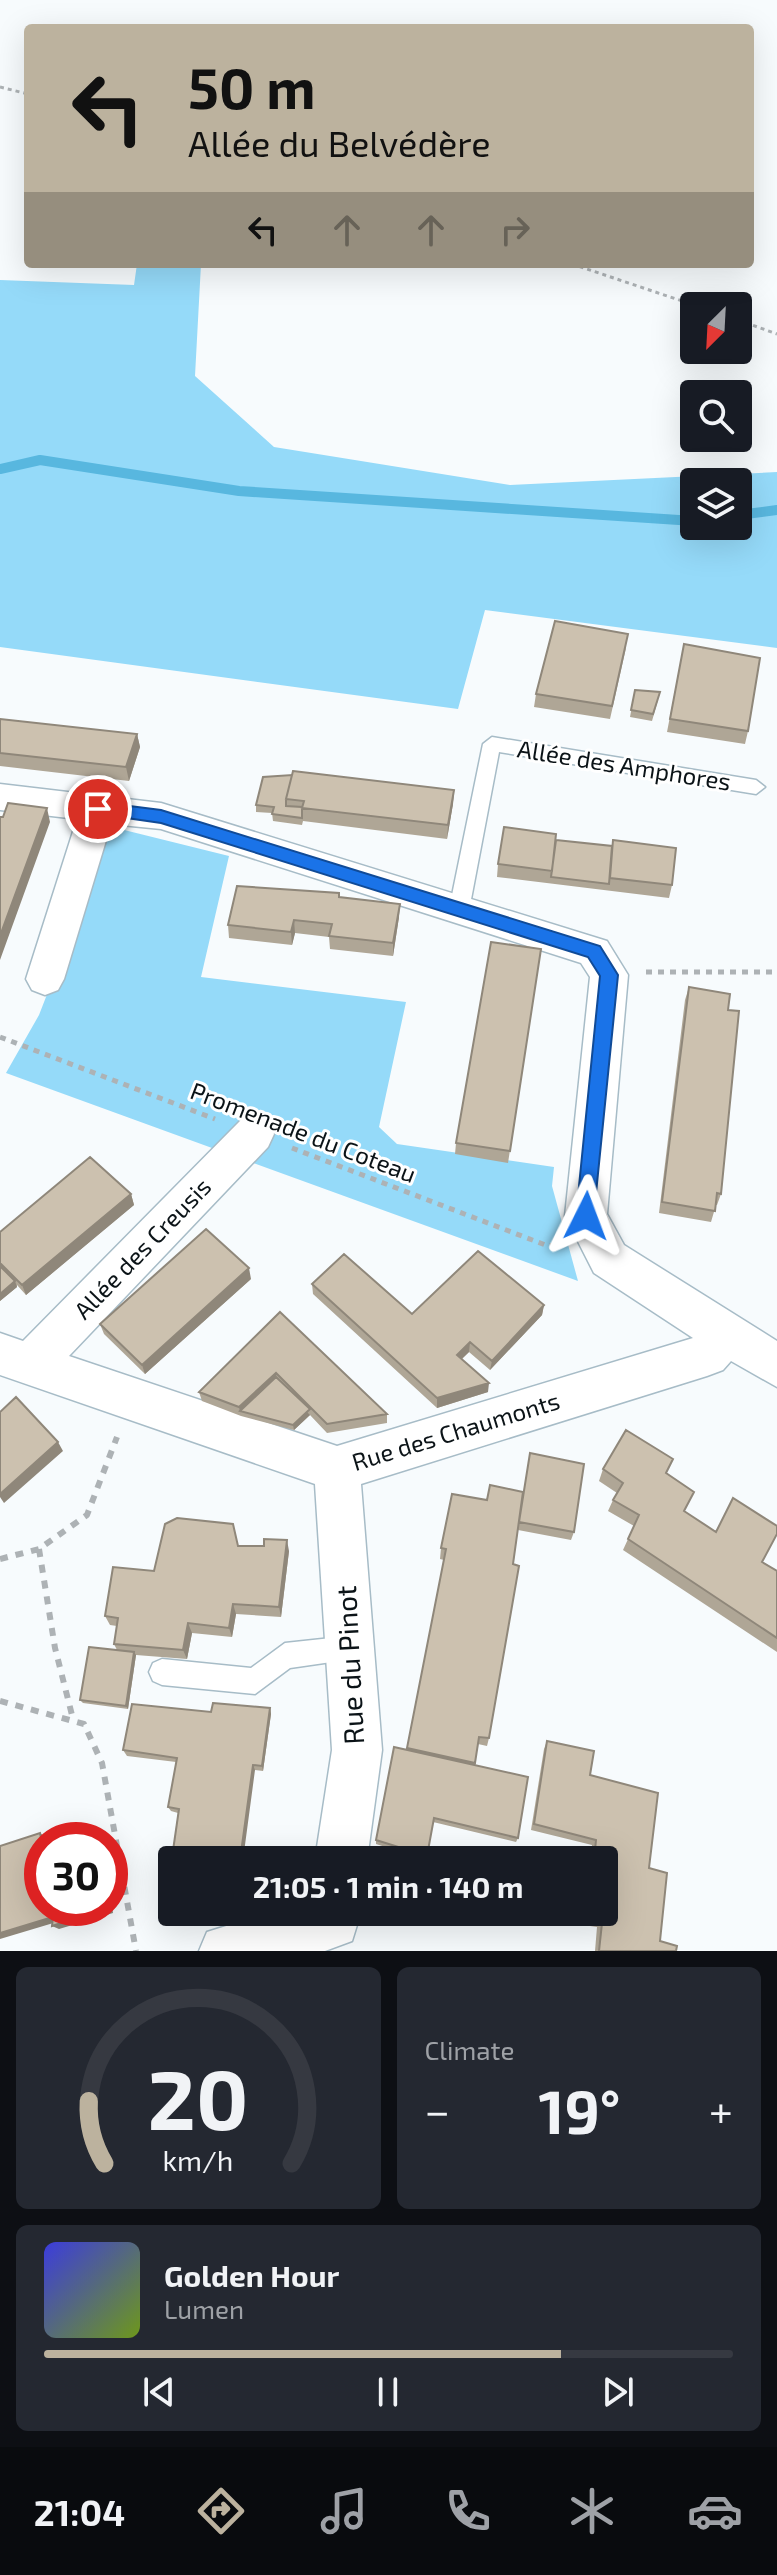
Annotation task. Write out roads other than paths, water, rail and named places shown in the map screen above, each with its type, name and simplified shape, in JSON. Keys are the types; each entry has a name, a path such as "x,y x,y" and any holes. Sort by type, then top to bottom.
{"street":[{"path":"0,797 161,816 594,952 609,975 586,1200 586,1216 596,1239 609,1259 777,1366"},
{"path":"45,979 98,809"},
{"name":"Allée des Creusis","path":"16,1359 254,1134"},
{"name":"Rue des Chaumonts","path":"16,1359 337,1469 707,1355 726,1336"},
{"name":"Rue du Pinot","path":"337,1469 357,1750 343,1846"},
{"path":"226,1951 318,1926"}],"lane":[{"name":"Allée des Amphores","path":"459,910 492,744 756,787"},
{"path":"162,1672 255,1681 285,1656 350,1649"}],"waterway":[{"path":"0,469 40,460 239,491 680,520"},
{"path":"752,513 777,510"}]}
